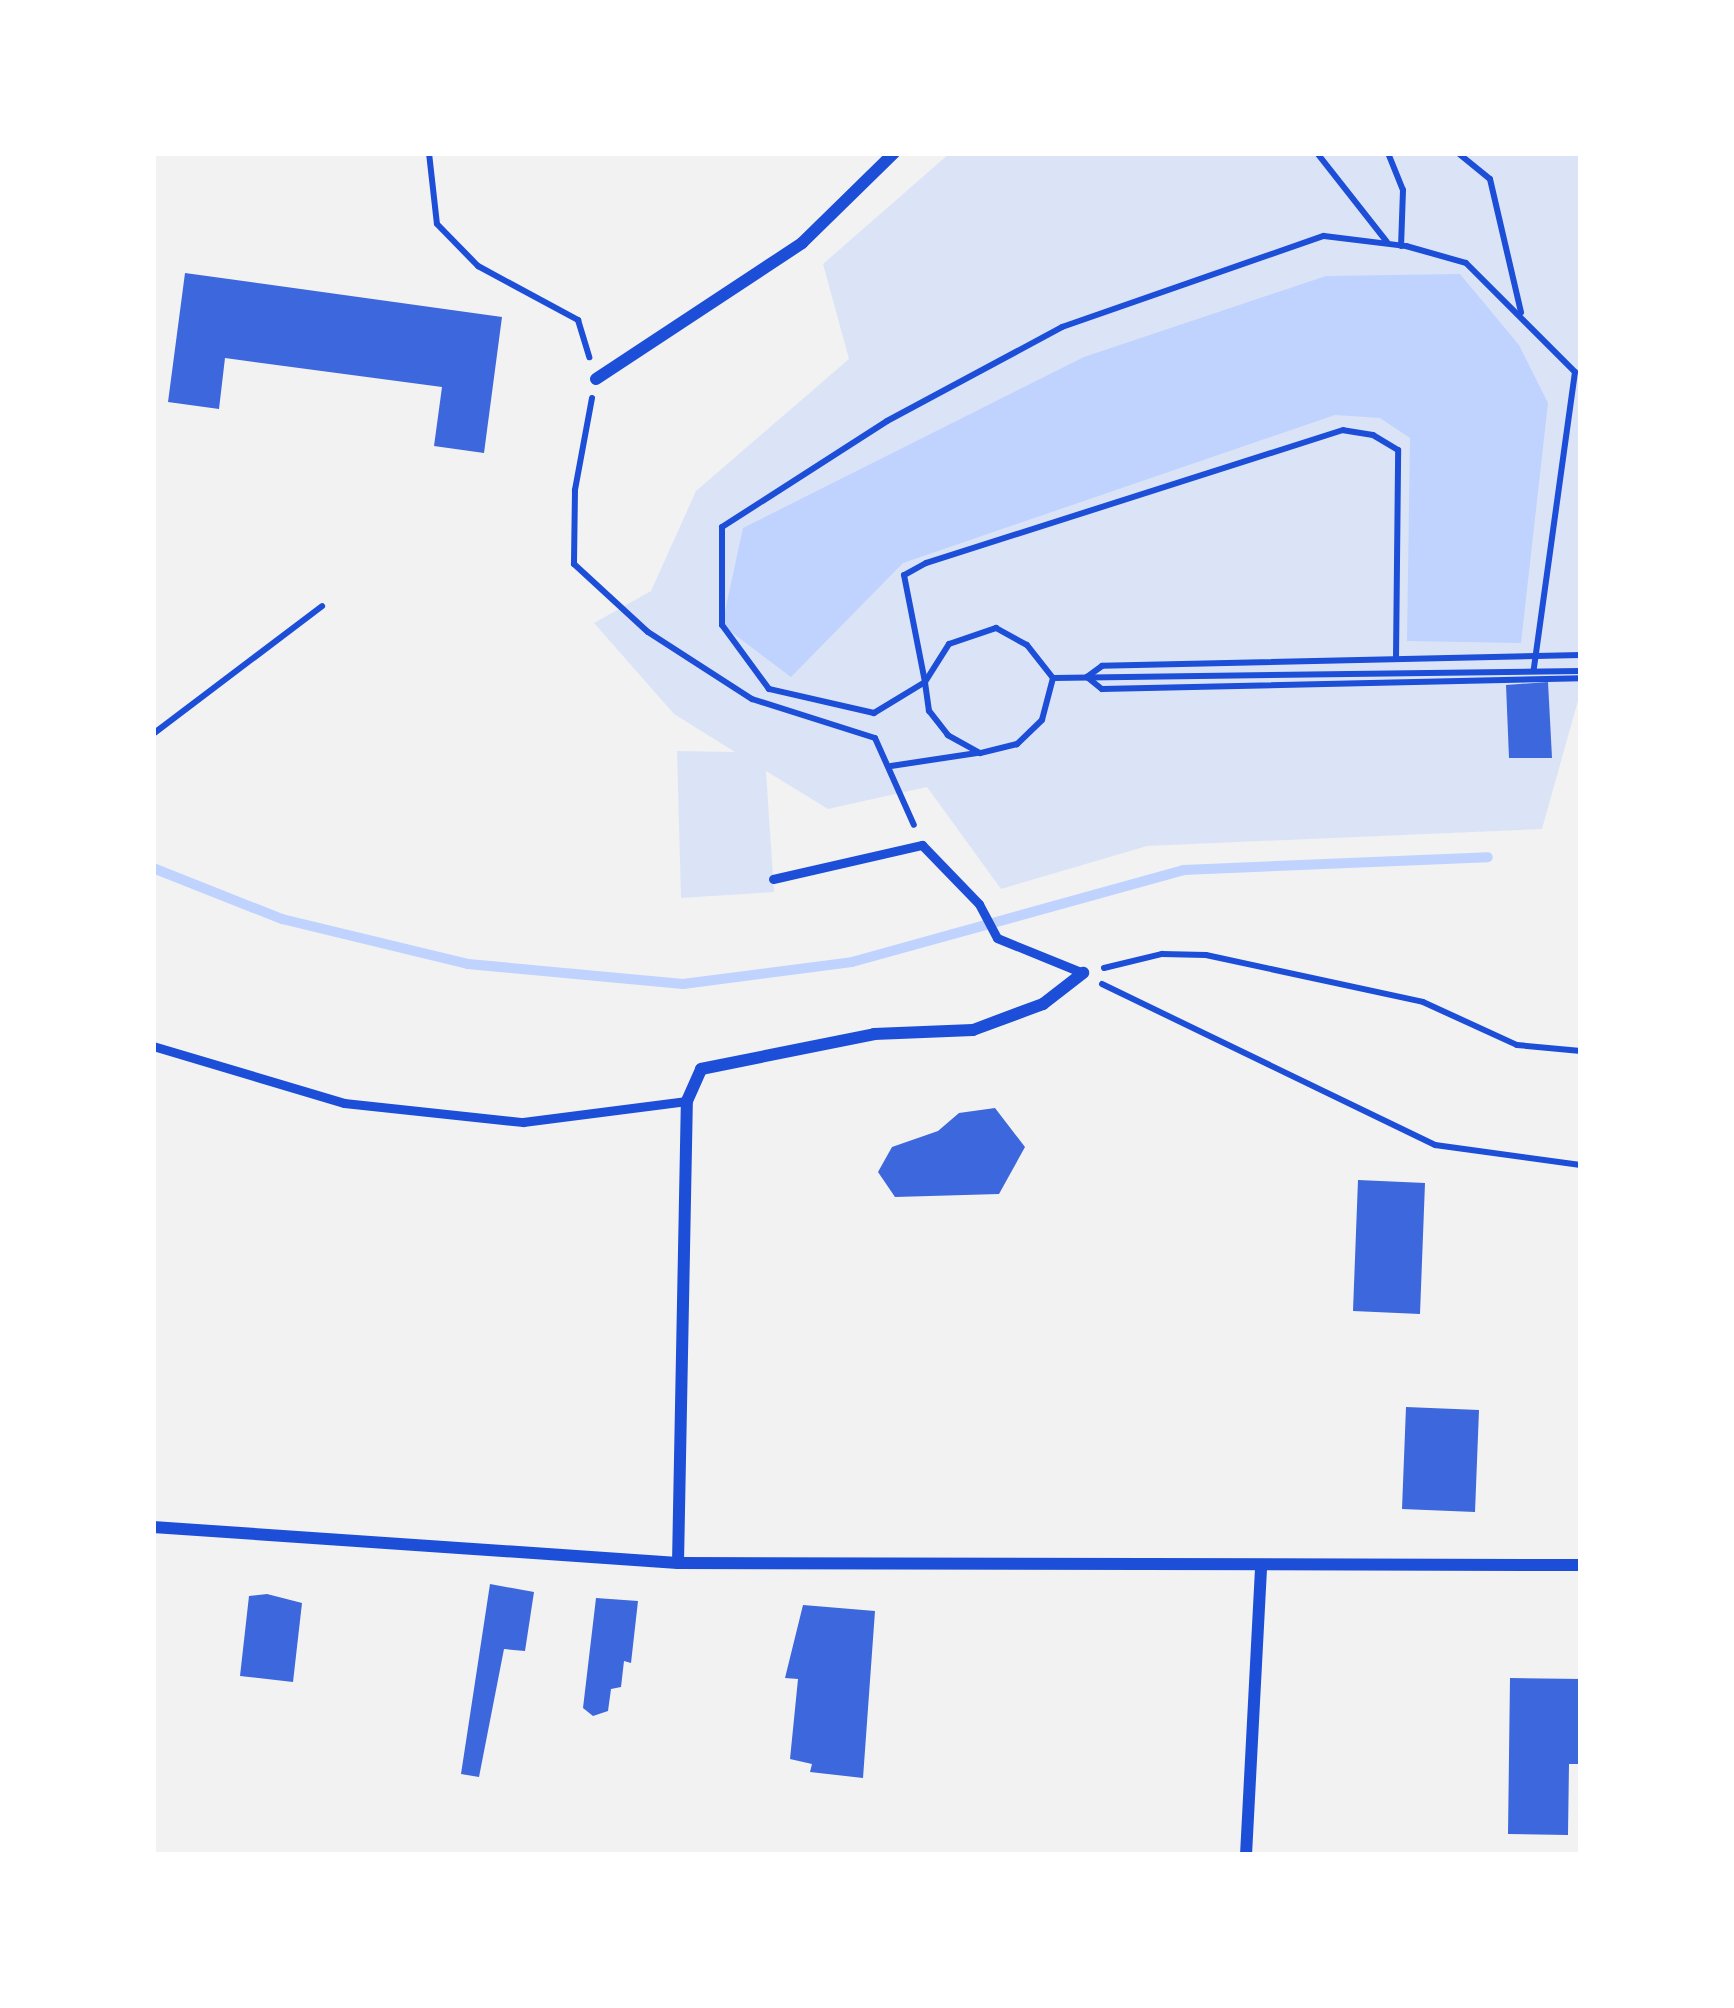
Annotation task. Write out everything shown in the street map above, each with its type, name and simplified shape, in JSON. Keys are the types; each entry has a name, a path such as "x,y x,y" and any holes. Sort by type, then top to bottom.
{"street":[{"path":"596,380 802,243 894,153"},
{"path":"678,1563 686,1101 701,1069 874,1034 973,1030 1043,1004 1084,973"},
{"path":"153,1527 678,1563 1261,1568 1581,1565"},
{"path":"1246,1855 1261,1568"}],"lane":[{"path":"773,879 922,845 934,865 979,904 997,938 1084,973"},
{"path":"153,1046 344,1103 501,1120 686,1101"}],"path":[{"path":"429,153 437,224 478,266 578,320 596,380 575,490 574,564 690,661 752,699 875,739 891,766 922,845"},
{"path":"1317,153 1389,244"},
{"path":"1388,153 1402,190 1401,246"},
{"path":"1458,153 1490,179 1522,316"},
{"path":"1053,678 1027,645 996,628 949,644 925,682 874,713 770,689 722,626 722,527 887,421 1062,327 1324,236 1401,246 1466,263 1575,372 1534,669"},
{"path":"980,753 948,734 929,710 904,575 1343,430 1398,450 1396,658"},
{"path":"153,734 322,606"},
{"path":"1088,677 1102,666 1581,655"},
{"path":"1053,678 1534,669 1581,674"},
{"path":"1088,677 1102,689 1581,674"},
{"path":"891,766 1017,744 1042,720 1053,678"},
{"path":"1084,973 1162,954 1206,955 1423,1003 1517,1045 1581,1051"},
{"path":"1084,973 1435,1145 1581,1166"}],"shaded area":[{"path":"950,153 1581,153 1581,690 1542,829 1147,846 1001,889 927,787 828,809 766,771 774,892 681,898 677,751 735,752 674,714 594,623 651,591 696,491 849,359 823,264"}],"water":[{"path":"1460,274 1519,345 1548,403 1521,643 1407,641 1410,438 1380,418 1335,415 903,563 791,677 722,625 743,528 1084,357 1326,276"}],"building":[{"path":"185,273 502,317 484,453 434,446 442,387 225,358 219,409 168,402"},
{"path":"1548,682 1552,758 1509,758 1506,685"},
{"path":"995,1108 1025,1147 999,1194 895,1197 878,1172 892,1147 938,1131 959,1113"},
{"path":"1358,1180 1425,1183 1420,1314 1353,1311"},
{"path":"1406,1407 1479,1410 1475,1512 1402,1509"},
{"path":"490,1584 534,1592 525,1651 504,1649 479,1777 461,1774"},
{"path":"267,1594 302,1603 293,1682 240,1676 249,1596"},
{"path":"596,1598 638,1601 631,1663 624,1661 621,1687 611,1689 608,1711 593,1716 583,1708"},
{"path":"803,1605 875,1611 863,1778 810,1772 812,1764 790,1759 798,1679 785,1678"},
{"path":"1510,1678 1581,1679 1581,1764 1569,1764 1568,1835 1508,1834"}],"waterway":[{"path":"153,868 282,919 468,964 683,984 852,962 1183,870 1488,857"}]}
